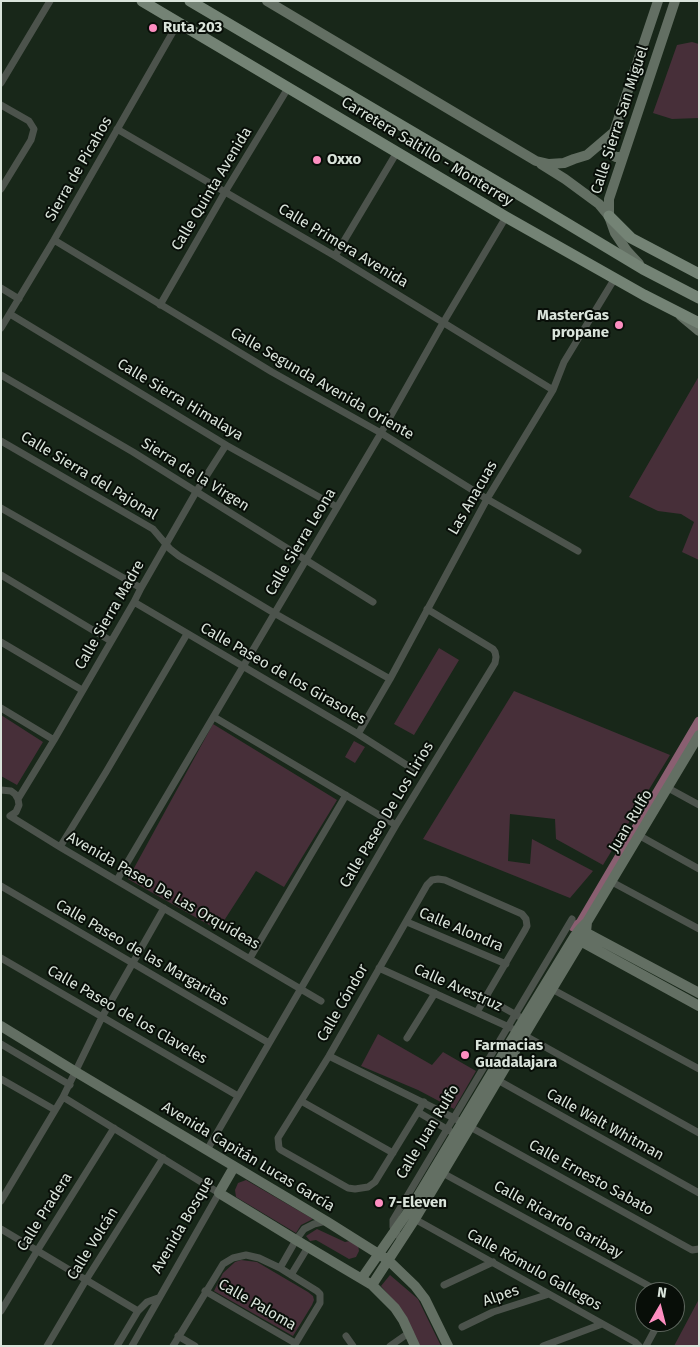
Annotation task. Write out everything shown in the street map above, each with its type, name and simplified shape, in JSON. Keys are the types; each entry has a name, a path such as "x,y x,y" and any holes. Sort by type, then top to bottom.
{"main road":[{"name":"Carretera Saltillo - Monterrey","path":"142,1 506,217 674,311 699,323"},
{"name":"Carretera Saltillo - Monterrey","path":"190,1 643,269 699,298"},
{"path":"609,216 631,238 699,274"}],"street":[{"path":"1,84 50,1"},
{"path":"267,1 536,160 599,204 609,216"},
{"name":"Calle Sierra San Miguel","path":"622,157 612,156 608,147 658,1"},
{"name":"Calle Sierra San Miguel","path":"643,269 619,241 611,225 608,206 622,157 675,1"},
{"name":"Sierra de Picahos","path":"1,328 54,240 178,23"},
{"name":"Calle Quinta Avenida","path":"160,305 288,88"},
{"path":"1,104 29,121 34,129 31,140 1,190"},
{"name":"Calle Primera Avenida","path":"117,129 335,256 553,390"},
{"path":"536,160 549,164 564,163 587,154 614,132"},
{"path":"335,256 397,152"},
{"name":"Calle Sierra Leona","path":"117,880 506,217"},
{"name":"Calle Segunda Avenida Oriente","path":"54,240 272,372 381,433 487,499 578,551"},
{"name":"Las Anacuas","path":"358,734 390,679 487,499 553,390 564,362 614,278"},
{"path":"1,288 19,299"},
{"path":"674,311 699,331"},
{"name":"Calle Sierra Himalaya","path":"10,314 226,445 337,507"},
{"name":"Sierra de la Virgen","path":"1,375 133,452 373,602"},
{"name":"Calle Sierra del Pajonal","path":"1,441 153,530 179,556 390,679"},
{"name":"Calle Sierra Madre","path":"10,816 16,812 19,806 18,799 54,740 196,492 226,445"},
{"path":"1,508 141,588"},
{"path":"1,575 111,641"},
{"name":"Calle Paseo de los Girasoles","path":"134,602 358,734 416,771"},
{"name":"Calle Paseo De Los Lirios","path":"302,989 396,825 493,667 496,656 493,649 427,609"},
{"path":"60,847 187,634"},
{"path":"1,642 82,690"},
{"path":"1,708 54,740"},
{"path":"214,717 396,825"},
{"name":"Juan Rulfo","path":"582,932 697,741"},
{"path":"668,788 699,806"},
{"path":"3,789 11,791 18,799"},
{"path":"250,958 346,795"},
{"path":"1,816 10,816"},
{"name":"Avenida Paseo De Las Orquídeas","path":"10,816 321,1001"},
{"path":"640,836 699,869"},
{"name":"Calle Cóndor","path":"424,1102 375,1182 368,1187 348,1188 278,1148 278,1138 329,1056 427,885 432,880 445,880 525,916 526,930 477,1012"},
{"path":"612,882 699,929"},
{"name":"Calle Paseo de las Margaritas","path":"1,886 269,1043"},
{"path":"1,1201 70,1085 102,1017 164,908"},
{"name":"Calle Juan Rulfo","path":"398,1236 392,1227 393,1220 455,1134 523,1019 572,919"},
{"name":"Calle Alondra","path":"407,922 506,964"},
{"path":"582,932 699,993"},
{"path":"582,932 699,1006"},
{"name":"Calle Juan Rulfo","path":"372,1285 384,1257 438,1171 462,1122 494,1078 523,1019 548,987 582,932"},
{"name":"Calle Paseo de los Claveles","path":"1,958 238,1096"},
{"name":"Calle Avestruz","path":"379,968 516,1031 699,1133"},
{"path":"548,987 699,1069"},
{"path":"207,1150 302,989"},
{"path":"407,1038 434,993"},
{"name":"Calle Avestruz","path":"486,998 523,1019"},
{"name":"Avenida Capitán Lucas García","path":"1,1026 384,1257 415,1286 425,1299 448,1346"},
{"path":"1,1044 70,1085"},
{"name":"Calle Ernesto Sabato","path":"329,1056 462,1122 692,1250 699,1249"},
{"name":"Calle Walt Whitman","path":"494,1078 699,1192"},
{"path":"1,1079 55,1110"},
{"path":"63,1097 372,1285 395,1308 410,1332 415,1346"},
{"path":"301,1101 393,1153"},
{"path":"418,1112 455,1134"},
{"name":"Calle Pradera","path":"1,1311 114,1128"},
{"name":"Calle Volcán","path":"47,1346 163,1158"},
{"name":"Avenida Bosque","path":"132,1346 234,1167"},
{"name":"Calle Ricardo Garibay","path":"438,1171 642,1282"},
{"name":"Calle Rómulo Gallegos","path":"411,1216 636,1342 639,1346"},
{"path":"280,1268 304,1229 326,1221"},
{"path":"1,1228 138,1311"},
{"path":"291,1275 308,1247"},
{"path":"173,1346 222,1264 233,1258 246,1255 259,1258 280,1268 320,1294 320,1303 294,1344"},
{"name":"Calle Juan Rulfo","path":"362,1278 384,1257"},
{"path":"444,1285 493,1262"},
{"name":"Calle Paloma","path":"206,1291 294,1344"},
{"name":"Alpes","path":"462,1327 493,1312 549,1294"},
{"name":"Avenida Bosque","path":"117,1346 138,1311 147,1302 158,1298"},
{"path":"544,1346 602,1324"},
{"path":"390,1346 410,1332"},
{"path":"646,1346 654,1332"},
{"path":"178,1336 195,1346"},
{"path":"346,1336 353,1346"}],"shaded area":[{"path":"692,42 699,44 699,118 672,119 653,113 677,45"},
{"path":"699,376 699,560 682,552 694,522 681,514 658,511 629,497"},
{"path":"439,648 459,660 414,735 394,724"},
{"path":"514,691 670,755 603,865 556,839 555,819 510,814 508,861 530,864 532,839 593,871 570,898 423,839"},
{"path":"1,715 43,742 17,785 1,776"},
{"path":"213,724 337,800 284,887 256,871 218,930 128,879"},
{"path":"354,741 365,747 355,763 345,757"},
{"path":"378,1034 432,1065 443,1052 476,1071 454,1109 418,1090 361,1066"},
{"path":"246,1180 313,1219 301,1225 296,1233 236,1197 235,1190 238,1183"},
{"path":"317,1229 345,1242 350,1241 358,1245 359,1251 356,1257 349,1259 316,1240 310,1241 306,1236"},
{"path":"241,1260 257,1262 313,1296 312,1305 293,1336 214,1291 223,1273 235,1262"},
{"path":"390,1275 418,1299 441,1346 419,1346 404,1313 381,1286"},
{"path":"699,1299 699,1346 674,1346 681,1332 685,1332 685,1325"}],"waterway":[{"path":"573,927 580,923 699,721"}],"place":[{"name":"Ruta 203","path":"153,28"},
{"name":"Oxxo","path":"317,160"},
{"name":"MasterGas propane","path":"619,325"},
{"name":"Farmacias Guadalajara","path":"465,1055"},
{"name":"7-Eleven","path":"379,1203"}]}
